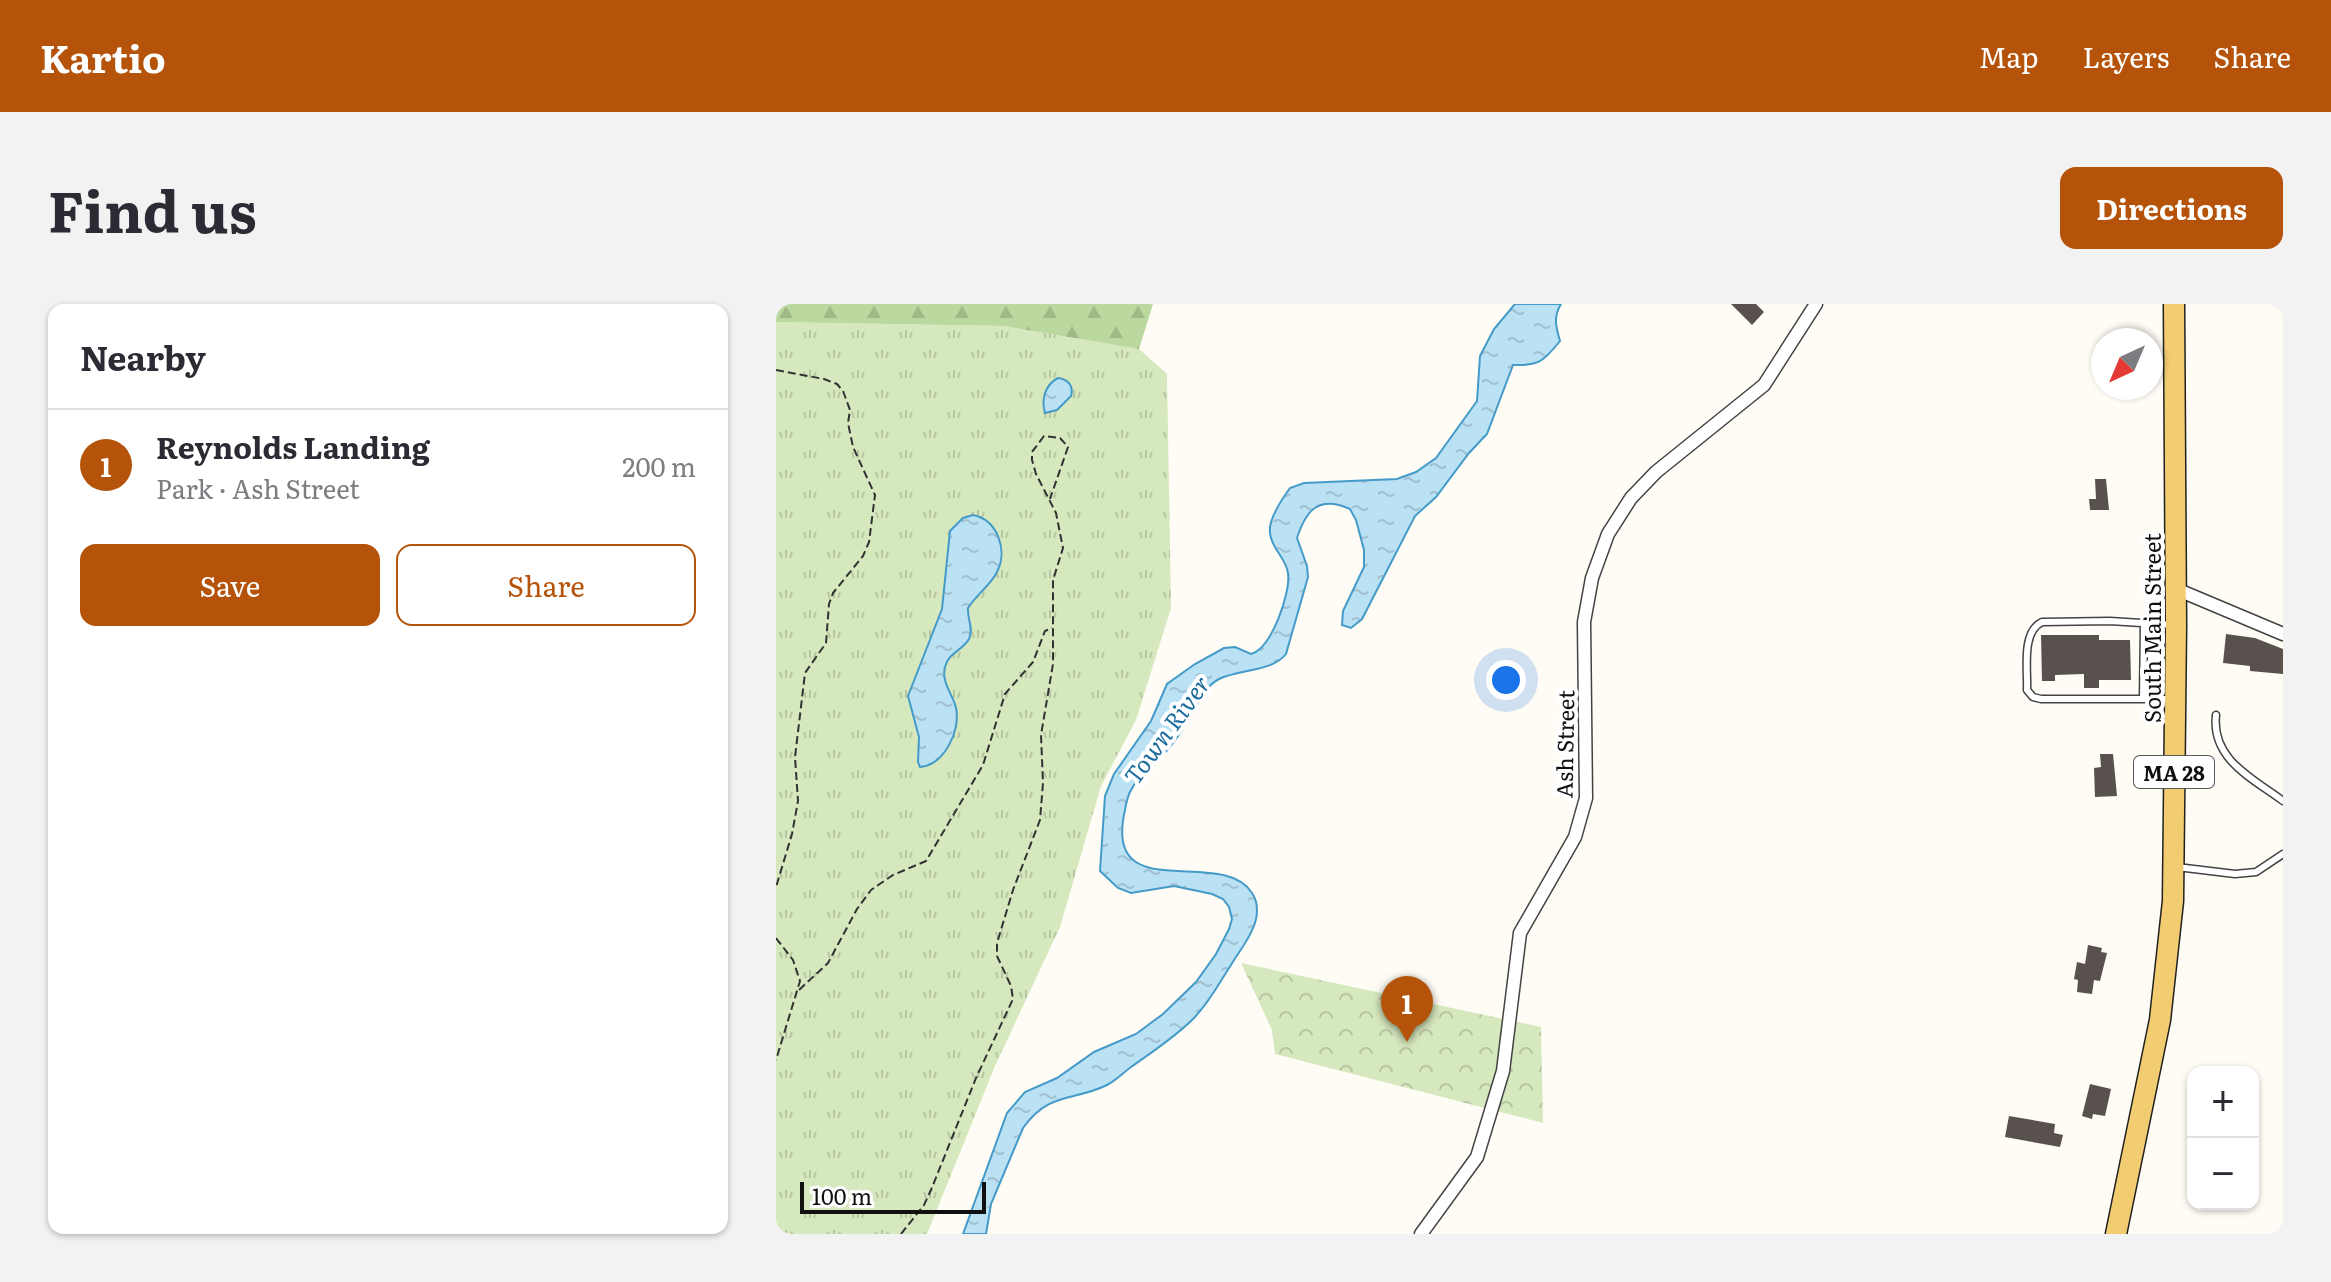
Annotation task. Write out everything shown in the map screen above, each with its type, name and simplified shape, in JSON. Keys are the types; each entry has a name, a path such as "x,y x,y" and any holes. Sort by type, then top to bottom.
{"main road":[{"name":"South Main Street","path":"2116,1234 2160,1020 2173,901 2176,625 2174,304"}],"street":[{"name":"Ash Street","path":"1421,1234 1477,1157 1503,1071 1520,933 1575,837 1586,798 1584,622 1592,578 1608,534 1631,498 1656,472 1764,385 1811,306"},
{"path":"2176,589 2283,634"}],"lane":[{"path":"2175,699 2041,699 2033,697 2027,690 2029,635 2033,626 2042,622 2176,625"},
{"path":"2143,699 2144,623"},
{"path":"2216,715 2220,750 2237,768 2283,801"},
{"path":"2173,867 2235,874 2256,872 2283,854"}],"path":[{"path":"776,370 833,382 843,391 850,410 848,423 853,447 875,495 869,542 863,556 833,593 829,604 826,643 805,673 795,757 798,801 776,887"},
{"path":"901,1234 927,1198 976,1078 1013,999 1011,986 997,956 997,943 1040,820 1043,783 1041,735 1053,664 1053,580 1062,555 1063,541 1050,499 1032,460 1036,445 1044,436 1060,438 1068,447 1050,499"},
{"path":"799,990 828,963 857,909 871,890 887,878 926,861 983,765 1005,694 1033,662 1045,631 1053,628"},
{"path":"776,938 793,960 800,981 776,1060"}],"green space":[{"path":"776,304 1153,304 1139,349 1003,326 776,322"},
{"path":"776,322 1003,326 1139,349 1167,374 1171,608 1136,720 1101,786 1060,927 995,1066 927,1234 776,1234"},
{"path":"1241,963 1541,1027 1543,1123 1275,1054 1272,1030"}],"water":[{"name":"Town River","path":"1515,304 1561,304 1556,318 1560,341 1540,361 1513,365 1487,434 1436,497 1415,516 1362,619 1351,628 1342,625 1343,611 1364,567 1364,550 1356,520 1350,509 1339,505 1322,505 1310,513 1297,538 1308,577 1286,654 1272,664 1213,683 1173,743 1129,794 1123,840 1131,858 1147,867 1216,874 1237,880 1252,893 1257,906 1255,924 1246,942 1204,1006 1178,1032 1110,1083 1052,1103 1033,1116 1023,1128 991,1204 986,1234 963,1234 1007,1113 1025,1092 1057,1078 1094,1052 1136,1034 1163,1014 1196,982 1229,929 1232,919 1229,907 1223,899 1212,894 1174,886 1131,893 1118,888 1100,871 1105,796 1114,774 1151,721 1167,684 1224,648 1235,647 1251,654 1259,650 1273,631 1283,605 1288,573 1271,538 1270,527 1276,509 1290,488 1304,483 1397,479 1416,472 1436,458 1477,401 1480,356 1494,329"},
{"path":"1058,378 1069,384 1071,396 1057,410 1045,413 1045,393"},
{"path":"973,515 989,523 994,530 1001,546 1000,564 994,577 968,608 969,639 949,658 945,667 946,683 956,708 953,736 943,754 929,765 920,767 919,737 908,696 942,609 950,531 963,518"}],"building":[{"path":"1731,304 1756,304 1764,312 1752,325"},
{"path":"2095,479 2106,479 2109,510 2090,510 2089,499 2096,499"},
{"path":"2226,634 2255,638 2283,649 2283,674 2250,671 2250,666 2223,663"},
{"path":"2041,635 2099,635 2099,640 2130,640 2131,680 2099,680 2099,688 2084,688 2084,674 2055,675 2055,681 2042,681"},
{"path":"2100,754 2113,754 2117,796 2095,797 2094,768 2101,767"},
{"path":"2088,945 2102,948 2101,952 2107,953 2100,981 2094,980 2092,994 2077,992 2078,980 2074,979 2077,962 2085,964"},
{"path":"2090,1084 2111,1089 2105,1116 2093,1114 2092,1119 2082,1116"},
{"path":"2009,1116 2055,1124 2054,1133 2063,1135 2060,1147 2005,1137"}],"place":[{"name":"Reynolds Landing","path":"1407,1042"}]}
